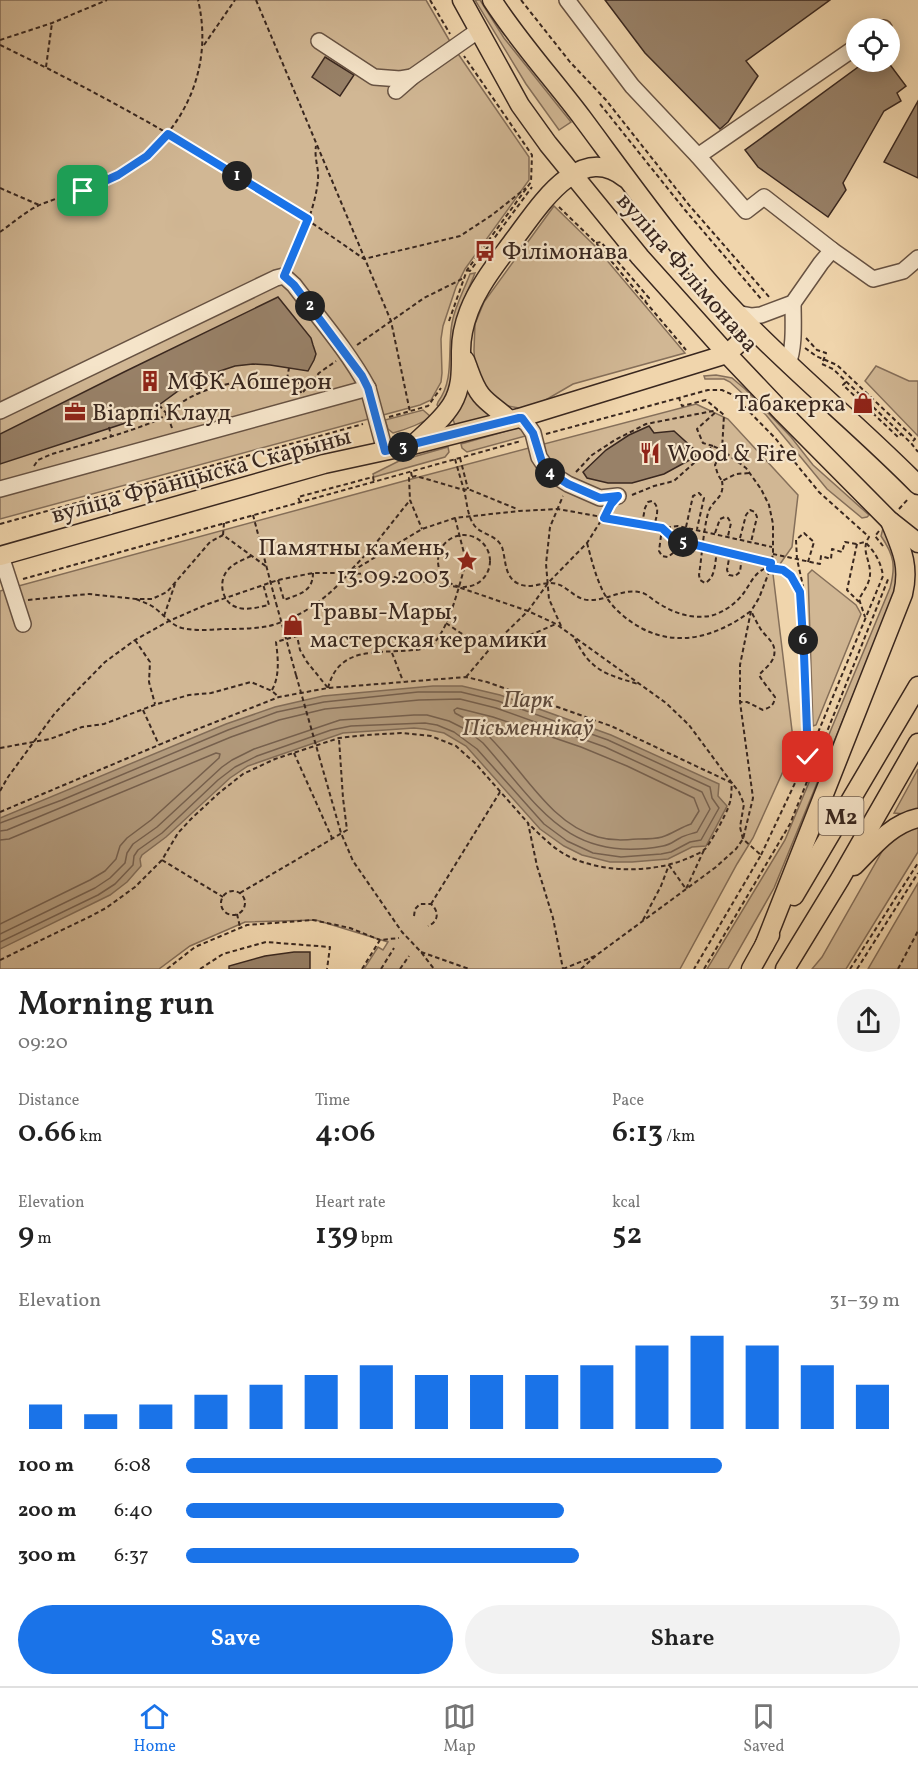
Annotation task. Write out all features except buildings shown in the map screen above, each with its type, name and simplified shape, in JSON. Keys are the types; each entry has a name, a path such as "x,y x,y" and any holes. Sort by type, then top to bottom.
{"main road":[{"name":"вуліца Філімонава","path":"462,0 520,105 640,257 782,412 890,520 918,543"},
{"name":"вуліца Філімонава","path":"492,0 529,53 709,283 788,364 918,485"},
{"path":"412,445 452,405 462,376 463,330 470,308 486,278 546,197 573,175 586,169 613,170 629,181"},
{"name":"вуліца Францыска Скарыны","path":"0,556 324,465 514,419 727,354 753,330"},
{"path":"461,350 476,388 487,401 514,419"},
{"path":"764,946 903,594 906,568 903,553 890,520"},
{"name":"М2","path":"751,969 918,686"},
{"name":"М2","path":"785,969 918,743"},
{"path":"840,879 891,830 903,822 918,818"}],"lane":[{"path":"567,0 632,86 698,156 746,212 764,197 873,279 903,271 918,258"},
{"path":"396,91 479,30"},
{"path":"319,41 374,77 412,78"},
{"path":"698,156 846,54"},
{"path":"736,313 753,316 793,303 832,250"},
{"path":"0,411 276,278 287,268 294,285 362,376 368,388 385,451"},
{"path":"788,364 793,332 793,303"},
{"path":"0,489 368,388"},
{"path":"533,433 541,410"},
{"path":"514,419 527,424 533,433 542,462 553,475 600,498 618,496"},
{"path":"0,556 23,624"}],"path":[{"path":"0,40 52,23 107,0"},
{"path":"0,232 39,205 83,191 118,175 147,156 168,134 188,103 198,75 203,46 202,16 198,0"},
{"path":"203,46 235,0"},
{"path":"0,524 410,412 391,321 256,0"},
{"path":"0,45 46,67 168,134 308,219 364,259 460,236 492,215 531,182 532,155 457,46 430,0"},
{"path":"521,0 570,62 606,100 689,205 769,297 773,311"},
{"path":"46,67 52,23"},
{"path":"600,104 685,210 773,311"},
{"path":"287,268 308,219 318,178 314,156 316,143"},
{"path":"468,270 470,271 532,187"},
{"path":"0,188 39,205"},
{"path":"556,204 596,243 688,352"},
{"path":"302,394 319,373 391,321 424,298 464,278"},
{"path":"793,332 810,352 837,365 915,439 911,443"},
{"path":"793,332 817,350 826,353 822,364 831,368 918,452"},
{"path":"287,379 289,368"},
{"path":"38,460 155,421 202,391 248,380 268,378 294,379 300,384 302,394"},
{"path":"699,392 715,389 733,395 775,438 819,492 869,537 865,542 857,544 844,542 842,552 832,549 831,559 821,556 820,564 773,554"},
{"path":"302,394 311,392"},
{"path":"679,398 682,406 706,400 724,415 722,450 715,465 722,480 723,489 721,497 713,503 708,513 699,575 700,580 705,583 713,576 717,550"},
{"path":"159,405 167,414 173,429"},
{"path":"581,969 716,867 736,849 743,839 753,798 740,702 740,665 751,611 759,598 770,568 773,554 773,524 769,505 746,468 722,450 703,443 697,429 718,410"},
{"path":"109,428 111,436"},
{"path":"466,678 494,644 528,611 548,583 587,543 618,496 631,496 654,486 674,481 713,446"},
{"path":"459,458 468,489"},
{"path":"455,459 475,527 494,537 501,545 507,571 514,582 526,587 548,583 560,585 573,595 588,600 626,591 644,593 666,608 695,617 712,616 727,609 764,569 783,570 791,576 800,592 810,775"},
{"path":"411,472 410,500 422,529"},
{"path":"722,480 736,474 750,473"},
{"path":"412,477 416,476 464,490 468,489 519,511"},
{"path":"9,582 374,482 373,477 298,496 300,502"},
{"path":"686,527 693,496 699,493 704,498 697,529"},
{"path":"136,599 149,604 169,621 182,628 209,630 250,628 283,622 313,606 336,589 410,500"},
{"path":"642,524 645,508 648,502 652,501 656,503 658,510 654,527"},
{"path":"349,573 422,529 455,518 519,511 558,509 654,527 686,527 772,547"},
{"path":"740,539 746,514 750,510 755,512 757,517 751,542"},
{"path":"253,515 341,833 353,861 373,892 402,932 434,969"},
{"path":"715,533 718,522 725,517 731,523 728,536"},
{"path":"455,518 465,557 462,561 465,566"},
{"path":"223,534 224,524"},
{"path":"662,528 675,540 771,563"},
{"path":"662,528 659,551 662,556 668,557 673,553 675,540"},
{"path":"808,562 814,543 804,533 796,540 797,559 803,586 812,747"},
{"path":"223,534 267,567"},
{"path":"16,602 89,594 152,599 167,592 210,542 223,534"},
{"path":"469,536 484,545 488,553 488,571 476,584 458,587 445,579 440,572 438,556 446,543 453,538 469,536"},
{"path":"875,536 884,547"},
{"path":"865,542 870,570 869,583 859,599 865,617"},
{"path":"694,969 761,855 808,757 883,576 881,564 865,542"},
{"path":"587,543 597,579 606,597 616,610 634,624 654,634 673,639 699,637 719,631 737,622 751,611"},
{"path":"857,544 847,590 860,603"},
{"path":"730,553 727,570 729,575 735,576 740,572 742,556"},
{"path":"251,556 226,571 222,581 225,598 238,608 269,605 263,584"},
{"path":"328,688 333,673 347,659 364,653 391,653 426,648 433,644 446,623 465,566 471,562 470,558 465,557"},
{"path":"278,580 284,600 310,587 313,583 313,573"},
{"path":"0,791 33,741 55,713 105,662 135,640 169,621 225,598 278,580 313,573 381,575 458,587 528,611 556,624 641,684 689,725 739,792 744,804 740,827 743,839 761,855"},
{"path":"704,969 790,824 889,575"},
{"path":"164,616 177,581"},
{"path":"740,702 747,702 763,710 774,703 775,697 759,675 774,657 772,640 759,627 751,611"},
{"path":"446,623 471,639 485,644 511,641 556,624"},
{"path":"272,691 278,672 276,642 285,637 297,636 300,650 307,662 328,688"},
{"path":"574,637 583,655 596,668 612,676 641,684"},
{"path":"135,640 150,662 150,682 156,705"},
{"path":"391,653 403,681"},
{"path":"0,812 279,697 328,688 466,678 488,682 611,726 732,783"},
{"path":"0,748 50,739 82,727 104,724 189,695 211,693 251,682 272,691 279,697"},
{"path":"143,710 159,745"},
{"path":"0,960 106,908 135,887 162,860 178,833 232,782 254,768 339,738 401,733 431,736 456,746 528,823 554,847 581,861 603,866 640,869 669,866 704,850"},
{"path":"240,893 245,902 243,909 237,914 225,912 221,905 225,894 232,891 240,893 347,830 339,738"},
{"path":"294,753 332,838"},
{"path":"686,889 704,850 729,806 732,783"},
{"path":"431,904 500,792"},
{"path":"528,823 537,866 553,918 563,969 598,954"},
{"path":"162,860 223,897"},
{"path":"850,969 918,862"},
{"path":"669,866 686,889"},
{"path":"642,922 669,866"},
{"path":"857,969 918,873"},
{"path":"414,916 417,906 424,903 431,904 436,909 437,916 434,923 428,926"},
{"path":"237,914 240,927"},
{"path":"167,969 195,947 247,925 314,920 350,928 380,940 399,938"},
{"path":"898,969 918,932"},
{"path":"362,969 380,940"},
{"path":"200,969 223,954 266,942 330,946 327,969"},
{"path":"381,969 394,948"},
{"path":"421,952 469,969"},
{"path":"400,969 408,956"}],"green space":[{"path":"0,0 426,0 452,45 529,157 529,180 465,269 456,287 443,326 441,382 431,400 420,405 0,519"},
{"path":"475,0 480,0 504,38 571,122 559,130 526,84"},
{"path":"554,206 594,245 685,353 573,384 537,405 524,409 503,405 489,395 475,367 475,324 484,302"},
{"path":"475,273 460,312 453,372 440,407 437,405 449,374 453,317 470,274"},
{"path":"876,366 909,381 918,381 918,436 865,381"},
{"path":"716,375 732,378 745,389 791,437 813,465 869,515 862,518 827,489 766,415 730,382 724,379 705,379 704,376"},
{"path":"467,387 494,415 457,430 452,417"},
{"name":"Парк Пісьменнікаў","path":"696,404 728,419 798,495 792,547 773,574 794,747 753,838 680,969 364,969 378,947 383,950 388,942 316,920 245,922 190,946 159,969 0,969 0,591"},
{"path":"423,410 431,417 393,433 388,429 385,420"},
{"path":"524,426 529,435 467,452 462,448 461,444"},
{"path":"448,447 449,452 445,457 374,477 373,474 399,461"},
{"path":"883,528 896,546 900,561 893,598 774,888 728,969 707,969 785,840 890,588 893,561 881,536"},
{"path":"812,570 856,605 861,614 816,725 813,726 808,574"},
{"path":"918,769 918,811 905,814 894,813"},
{"path":"918,826 918,852 846,969 812,969 822,957 884,848 908,828"},
{"path":"918,883 918,969 868,969"}],"water":[{"path":"433,686 462,686 500,695 611,735 719,784 718,796 727,806 706,846 692,847 668,859 610,862 582,855 564,846 540,829 466,746 444,733 414,728 343,733 248,766 230,778 166,837 142,855 141,866 127,882 110,895 0,949 0,818 226,724 275,707 323,696"}],"place":[{"name":"Філімонава","path":"485,251"},
{"name":"МФК Абшерон","path":"150,381"},
{"name":"Табакерка","path":"863,403"},
{"name":"Віарпі Клауд","path":"75,412"},
{"name":"Wood & Fire","path":"650,453"},
{"name":"Памятны камень, 13.09.2003","path":"467,561"},
{"name":"Травы-Мары, мастерская керамики","path":"293,625"}],"route":[{"path":"83,191 118,175 147,156 168,134 308,219 284,276 294,285 362,376 368,388 385,451 522,418 533,433 539,457 549,472 568,484 600,498 618,496 604,518 662,528 675,540 771,563 770,568 783,570 791,576 800,592 808,757"}]}
